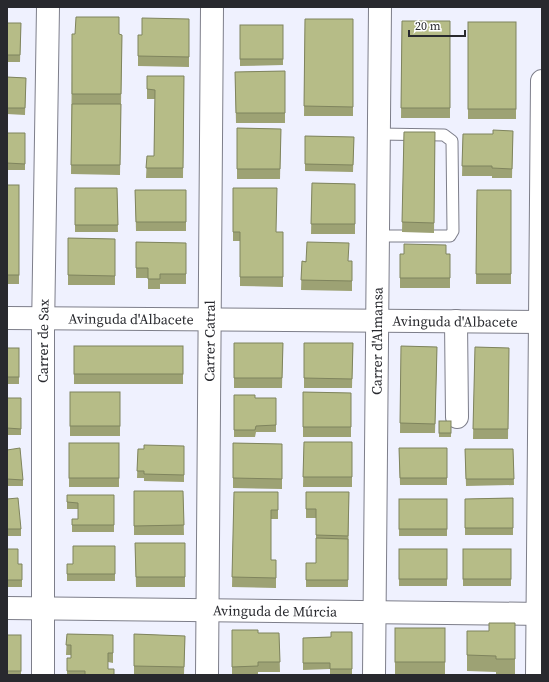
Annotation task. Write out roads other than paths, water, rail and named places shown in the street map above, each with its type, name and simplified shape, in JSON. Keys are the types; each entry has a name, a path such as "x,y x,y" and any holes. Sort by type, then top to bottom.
{"street":[{"name":"Carrer de Sax","path":"43,675 44,318 48,7"},
{"name":"Carrer Catral","path":"206,675 212,7"},
{"name":"Carrer d'Almansa","path":"374,675 380,7"},
{"path":"537,675 540,614 542,81"},
{"name":"Avinguda d'Albacete","path":"7,318 541,322"},
{"path":"456,322 457,417"},
{"name":"Avinguda de Múrcia","path":"7,608 207,609 540,614"}],"lane":[{"path":"377,236 450,236 453,231 452,141 444,135 378,134"}]}
